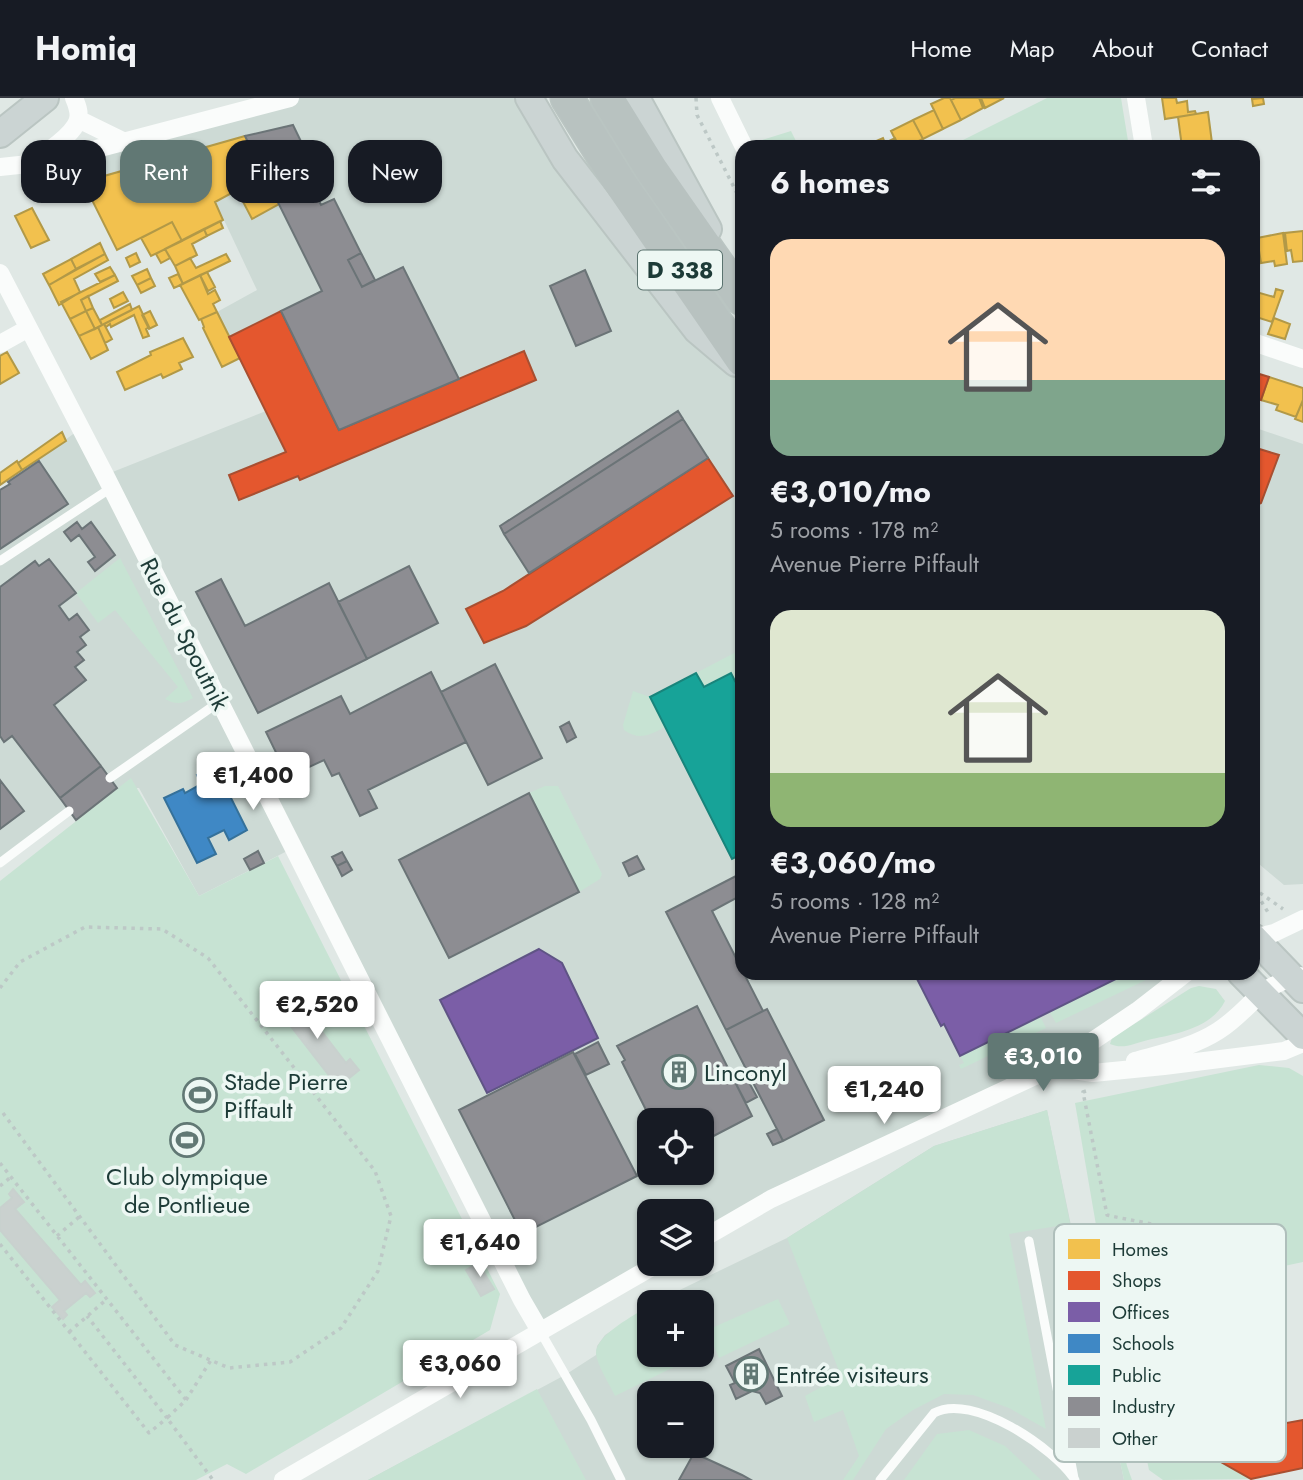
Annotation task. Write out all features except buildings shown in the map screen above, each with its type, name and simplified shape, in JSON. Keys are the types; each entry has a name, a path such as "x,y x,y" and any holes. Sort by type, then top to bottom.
{"highway":[{"name":"D 338","path":"567,98 618,180 735,350"},
{"name":"D 338","path":"607,98 652,170 735,289"}],"main road":[{"path":"0,118 23,98"},
{"path":"0,134 45,98"},
{"path":"529,98 565,159 697,330 735,362"},
{"path":"636,98 735,279"},
{"path":"1260,937 1303,1036"},
{"path":"1260,977 1281,981"}],"street":[{"path":"61,140 78,119 79,111 74,98"},
{"path":"132,140 290,98"},
{"path":"720,98 741,140"},
{"path":"1136,98 1143,140"},
{"path":"78,119 121,140"},
{"path":"0,167 21,164"},
{"name":"Rue du Spoutnik","path":"0,274 540,1331"},
{"path":"0,344 27,329"},
{"path":"1260,344 1303,359"},
{"path":"1260,933 1274,933 1303,919"},
{"path":"1138,1011 1170,980"},
{"path":"714,1231 771,1199 1054,1067 1138,1011 1177,980"},
{"path":"1095,1081 1194,1045 1220,1030 1281,981"},
{"path":"1054,1067 1095,1081 1164,1066 1284,1051 1303,1043"},
{"path":"283,1480 637,1275"}],"lane":[{"path":"0,561 111,488"},
{"path":"110,778 219,702"},
{"path":"0,863 69,811"},
{"path":"1028,1241 1054,1373"},
{"path":"540,1331 591,1420 621,1480"},
{"path":"880,1480 934,1413 945,1409 959,1408 984,1413 1015,1429 1054,1460"},
{"path":"1056,1462 1075,1480"},
{"path":"1071,1462 1075,1480"}],"path":[{"path":"696,98 697,115 735,190"},
{"path":"0,989 20,962 85,928 162,929 208,958 375,1171 391,1216 378,1271 341,1328 290,1362 229,1368 175,1345 0,1110"},
{"path":"1095,1081 1083,1092 1107,1215 1147,1224"},
{"path":"0,1163 186,1400"},
{"path":"0,1186 11,1177"},
{"path":"57,1236 79,1217"},
{"path":"0,1244 149,1433 186,1400 211,1360"},
{"path":"69,1332 107,1300"},
{"path":"87,1316 214,1480"}],"shaded area":[{"path":"290,98 529,98 735,358 735,980 1165,980 1068,1057 714,1233 714,1199 637,1199 637,1271 540,1331 293,848 199,896 139,788 117,788 76,820 69,811 0,863 0,490 80,429 105,475 266,411 217,312 257,290 224,220 172,223 117,250 93,203 106,203 106,146 120,142 120,203 212,203 212,140 128,140"},
{"path":"1260,429 1303,444 1303,884 1284,885 1260,865"},
{"path":"1047,1110 1071,1224 1054,1224 1054,1462 1120,1462 1124,1480 368,1480 565,1375 596,1355 597,1346 605,1335 637,1314 637,1367 714,1367 714,1290 680,1290 714,1276 714,1273 787,1238 934,1146"}],"green space":[{"path":"1047,98 1121,98 1128,140 963,140"},
{"path":"791,131 796,140 762,140"},
{"path":"120,558 193,698 182,703 165,699 178,687 115,610 98,623 76,593"},
{"path":"735,653 735,681 731,673 704,687 696,673"},
{"path":"633,691 650,697 665,727 640,736 624,730"},
{"name":"Stade Pierre Piffault","path":"131,778 199,896 278,856 500,1294 490,1330 246,1474 227,1464 196,1480 0,1480 0,881"},
{"path":"545,786 558,786 602,874 600,879 579,892 529,793"},
{"path":"1111,980 1146,980 1056,1023 1049,1011"},
{"path":"1199,986 1216,989 1225,1001 1211,1018 1191,1029 1169,1035 1124,1046 1110,1044 1112,1038 1191,988"},
{"path":"1040,1016 1046,1028 961,1069 959,1065 964,1063 960,1056"},
{"path":"1259,1065 1289,1068 1303,1076 1303,1262 1286,1266 1286,1224 1096,1224 1075,1103"},
{"path":"1047,1110 1071,1224 1054,1224 1054,1227 1009,1234 1046,1429 1009,1408 973,1395 944,1394 913,1410 886,1429 853,1480 843,1480 859,1456 843,1410 814,1422 805,1396 841,1376 787,1238 934,1146"},
{"path":"778,1299 790,1324 719,1358 714,1346 714,1327"},
{"path":"637,1314 637,1367 674,1367 645,1381 637,1381 637,1385 615,1396 596,1354 602,1340 617,1326"},
{"path":"537,1389 586,1480 368,1480"},
{"path":"969,1430 1005,1446 1041,1480 904,1480 937,1434"},
{"path":"1120,1462 1126,1462 1132,1480 1124,1480"},
{"path":"1147,1462 1222,1462 1251,1479 1163,1480 1149,1470"}],"place":[{"name":"Linconyl","path":"679,1072"},
{"name":"Stade Pierre Piffault","path":"200,1095"},
{"name":"Club olympique de Pontlieue","path":"187,1140"},
{"name":"Entrée visiteurs","path":"751,1374"}]}
